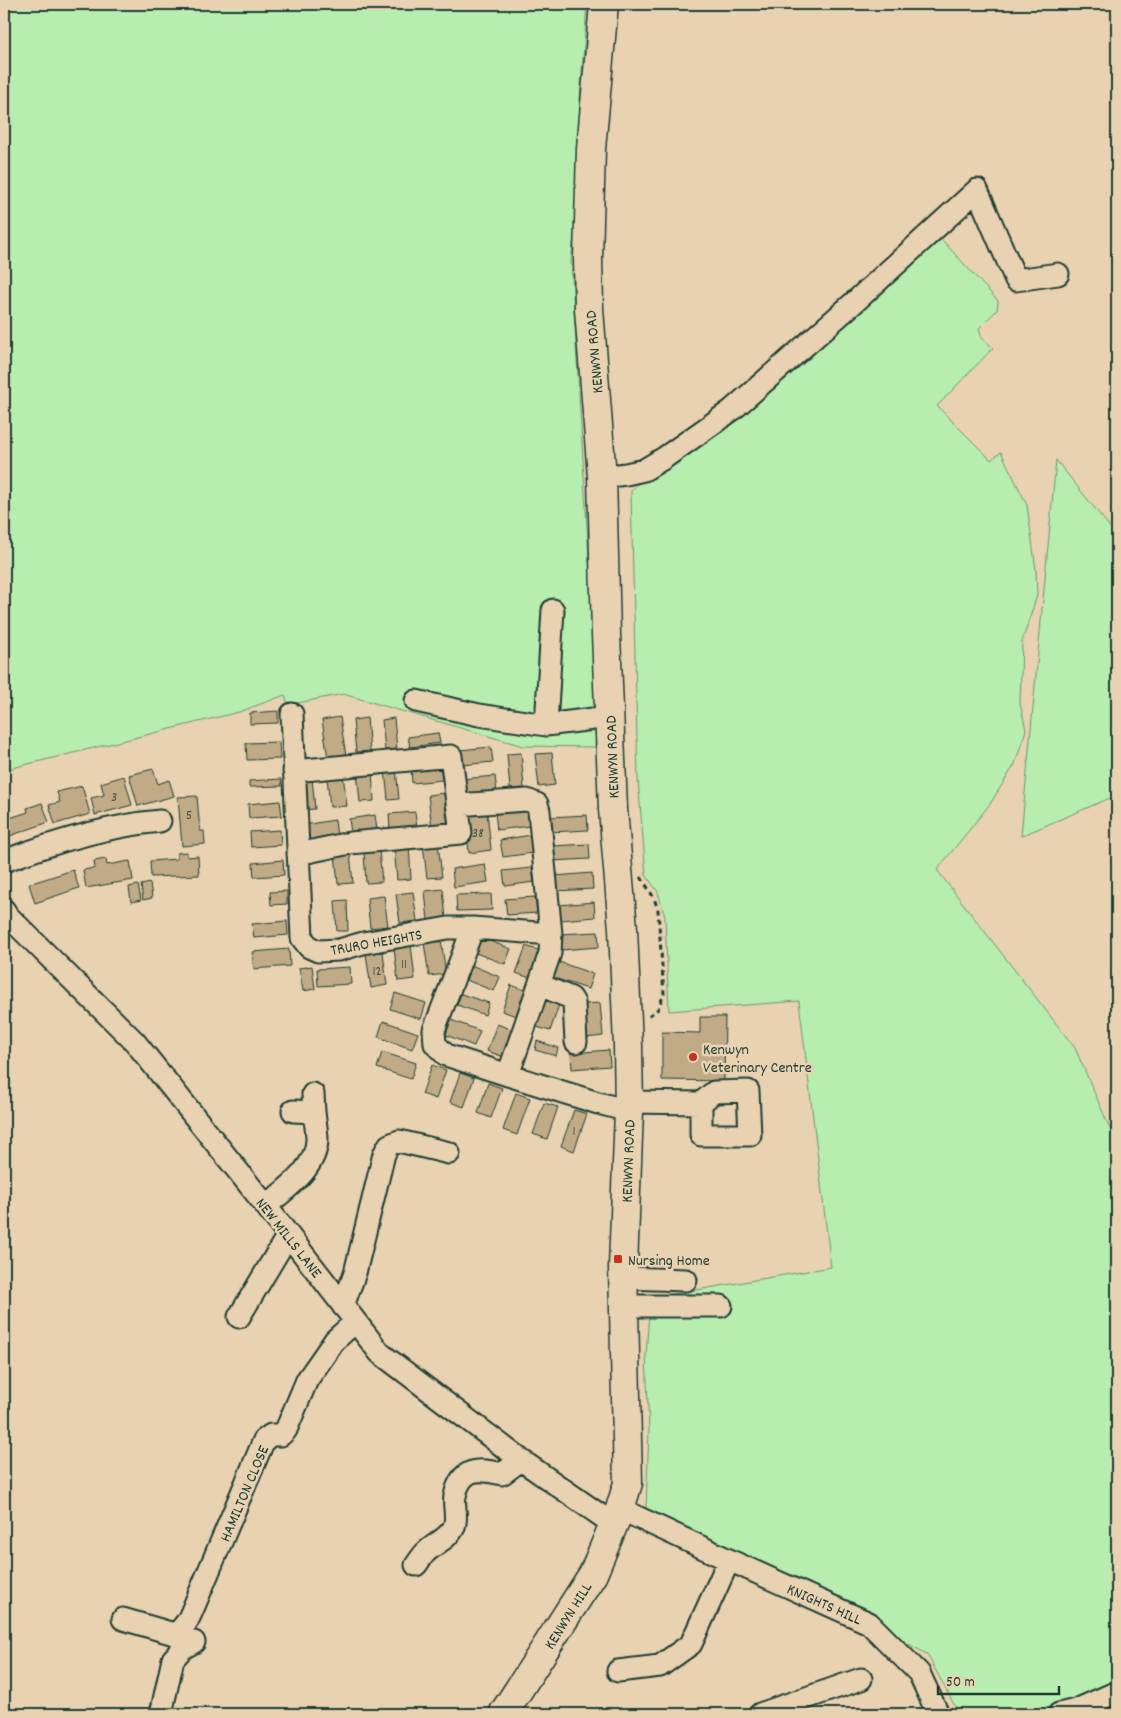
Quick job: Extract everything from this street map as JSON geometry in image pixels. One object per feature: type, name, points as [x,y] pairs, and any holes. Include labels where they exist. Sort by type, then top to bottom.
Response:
[{"type":"main road","name":"KENWYN ROAD","points":[[604,4],[591,150],[588,258],[589,309],[602,477],[613,809],[623,929],[628,1046],[629,1106],[623,1278],[628,1483],[617,1516]]},
{"type":"main road","name":"KENWYN HILL","points":[[503,1714],[593,1574],[617,1516]]},
{"type":"street","points":[[602,477],[644,470],[732,410],[858,299],[977,190],[1016,280],[1058,274]]},
{"type":"street","points":[[546,725],[553,610]]},
{"type":"street","points":[[416,701],[479,715],[546,725],[609,717]]},
{"type":"street","name":"TRURO HEIGHTS","points":[[292,714],[302,938],[309,947],[318,951],[339,950],[363,942],[448,928],[551,934]]},
{"type":"street","points":[[294,771],[451,756],[461,833],[350,843],[298,854]]},
{"type":"street","points":[[457,805],[528,800],[536,804],[539,811],[551,934],[550,952],[508,1075]]},
{"type":"street","points":[[4,861],[75,837],[137,823],[160,821]]},
{"type":"street","name":"NEW MILLS LANE","points":[[4,910],[135,1042],[380,1353],[522,1460],[617,1516]]},
{"type":"street","points":[[448,928],[459,964]]},
{"type":"street","points":[[473,928],[434,1030],[435,1044],[446,1055],[598,1103],[629,1106],[701,1103]]},
{"type":"street","points":[[540,985],[571,998],[574,1003],[576,1042]]},
{"type":"street","points":[[266,1206],[303,1172],[312,1157],[317,1141],[307,1106]]},
{"type":"street","points":[[349,1314],[355,1273],[384,1154],[389,1145],[399,1141],[449,1153]]},
{"type":"street","points":[[239,1317],[288,1235]]},
{"type":"street","points":[[623,1278],[686,1280]]},
{"type":"street","points":[[624,1306],[721,1306]]},
{"type":"street","name":"HAMILTON CLOSE","points":[[123,1619],[174,1634],[180,1631],[186,1624],[264,1440],[271,1435],[281,1435],[286,1430],[307,1380],[335,1340],[349,1314]]},
{"type":"street","points":[[416,1565],[424,1553],[442,1540],[454,1527],[455,1496],[461,1480],[472,1470],[484,1470],[502,1474],[522,1460]]},
{"type":"street","name":"KNIGHTS HILL","points":[[617,1516],[729,1560],[869,1623],[919,1673],[938,1714]]},
{"type":"street","points":[[618,1671],[660,1666],[691,1644],[729,1560]]},
{"type":"street","points":[[161,1714],[173,1659],[183,1648],[194,1642]]},
{"type":"street","points":[[760,1714],[861,1679]]},
{"type":"street","points":[[1059,1714],[1076,1710],[1117,1692]]},
{"type":"path","points":[[626,1020],[648,1017],[658,1009],[664,994],[658,910],[654,898],[641,876]]},
{"type":"green space","points":[[4,4],[587,4],[580,99],[577,211],[571,261],[598,708],[595,747],[523,746],[343,694],[288,705],[285,695],[239,712],[4,770]]},
{"type":"green space","points":[[936,238],[943,241],[998,301],[997,310],[979,328],[982,338],[993,348],[937,406],[991,460],[1001,452],[1027,505],[1036,570],[1037,595],[1022,642],[1020,703],[1026,730],[1015,764],[990,804],[937,870],[1075,1048],[1117,1145],[1117,1714],[959,1714],[927,1654],[729,1547],[646,1508],[649,1431],[646,1355],[650,1298],[831,1267],[799,1001],[669,1011],[665,917],[658,892],[646,875],[638,779],[631,491],[640,481]]},
{"type":"green space","points":[[1056,460],[1117,536],[1117,795],[1021,836]]},
{"type":"building","points":[[278,711],[278,723],[250,724],[250,713]]},
{"type":"building","points":[[340,717],[346,756],[328,758],[322,720]]},
{"type":"building","points":[[367,718],[370,751],[356,752],[353,720]]},
{"type":"building","points":[[394,718],[397,749],[385,750],[382,720]]},
{"type":"building","points":[[438,733],[440,743],[410,747],[408,737]]},
{"type":"building","points":[[279,742],[280,759],[247,760],[246,743]]},
{"type":"building","points":[[491,747],[493,762],[462,765],[460,750]]},
{"type":"building","points":[[521,753],[524,788],[510,789],[507,754]]},
{"type":"building","points":[[552,753],[555,785],[539,787],[535,754]]},
{"type":"building","points":[[440,764],[442,780],[412,783],[411,767]]},
{"type":"building","points":[[153,769],[158,784],[169,780],[174,796],[138,806],[129,775]]},
{"type":"building","points":[[396,769],[399,799],[388,800],[385,770]]},
{"type":"building","points":[[372,771],[374,801],[360,802],[357,772]]},
{"type":"building","points":[[343,775],[347,806],[330,807],[327,777]]},
{"type":"building","points":[[124,776],[132,805],[95,815],[91,798],[104,795],[101,783]]},
{"type":"building","points":[[495,776],[497,793],[464,797],[462,779]]},
{"type":"building","points":[[312,778],[315,809],[300,810],[298,779]]},
{"type":"building","points":[[281,779],[282,786],[249,787],[249,781]]},
{"type":"building","points":[[82,786],[90,814],[55,824],[49,805],[60,802],[57,792]]},
{"type":"building","points":[[444,793],[448,826],[432,828],[428,795]]},
{"type":"building","points":[[197,796],[200,831],[204,831],[205,844],[182,846],[178,797]]},
{"type":"building","points":[[280,801],[282,816],[249,818],[248,804]]},
{"type":"building","points":[[42,803],[49,822],[4,838],[4,820],[28,812],[27,808]]},
{"type":"building","points":[[527,808],[530,826],[497,830],[495,812]]},
{"type":"building","points":[[487,811],[491,850],[469,853],[465,813]]},
{"type":"building","points":[[415,812],[417,828],[390,830],[389,814]]},
{"type":"building","points":[[375,815],[377,830],[351,833],[349,819]]},
{"type":"building","points":[[587,815],[588,830],[550,832],[549,817]]},
{"type":"building","points":[[335,820],[337,837],[305,841],[303,825]]},
{"type":"building","points":[[280,830],[281,845],[251,847],[250,832]]},
{"type":"building","points":[[531,835],[533,853],[503,857],[500,840]]},
{"type":"building","points":[[438,843],[442,877],[427,878],[423,845]]},
{"type":"building","points":[[589,844],[590,859],[552,861],[552,846]]},
{"type":"building","points":[[409,845],[411,879],[397,880],[394,847]]},
{"type":"building","points":[[379,850],[382,882],[366,883],[364,852]]},
{"type":"building","points":[[187,852],[187,857],[198,856],[199,875],[151,877],[150,861],[177,859],[177,853]]},
{"type":"building","points":[[350,853],[353,883],[338,884],[335,854]]},
{"type":"building","points":[[106,859],[107,865],[130,861],[133,880],[86,888],[83,870],[95,868],[94,861]]},
{"type":"building","points":[[283,860],[284,875],[254,877],[253,863]]},
{"type":"building","points":[[485,864],[488,882],[454,887],[452,869]]},
{"type":"building","points":[[532,868],[534,882],[505,886],[503,871]]},
{"type":"building","points":[[73,870],[79,888],[35,903],[29,884]]},
{"type":"building","points":[[592,873],[593,889],[555,891],[555,876]]},
{"type":"building","points":[[150,883],[152,898],[143,900],[141,885]]},
{"type":"building","points":[[138,885],[141,900],[131,902],[129,887]]},
{"type":"building","points":[[443,889],[446,919],[428,921],[425,891]]},
{"type":"building","points":[[287,891],[287,904],[271,905],[270,892]]},
{"type":"building","points":[[413,892],[417,921],[400,923],[396,894]]},
{"type":"building","points":[[491,894],[492,910],[457,911],[456,895]]},
{"type":"building","points":[[384,896],[388,926],[370,928],[367,898]]},
{"type":"building","points":[[535,897],[537,913],[507,915],[505,899]]},
{"type":"building","points":[[347,900],[348,931],[337,931],[335,901]]},
{"type":"building","points":[[594,902],[595,917],[561,920],[559,905]]},
{"type":"building","points":[[287,921],[288,935],[254,938],[252,924]]},
{"type":"building","points":[[598,932],[599,947],[561,950],[560,934]]},
{"type":"building","points":[[479,937],[511,949],[505,964],[473,952]]},
{"type":"building","points":[[441,940],[446,974],[429,976],[424,943]]},
{"type":"building","points":[[411,945],[415,979],[398,981],[394,948]]},
{"type":"building","points":[[526,946],[543,952],[533,979],[516,973]]},
{"type":"building","points":[[289,949],[290,966],[254,969],[252,952]]},
{"type":"building","points":[[383,952],[387,985],[371,988],[366,954]]},
{"type":"building","points":[[559,962],[593,974],[588,989],[554,978]]},
{"type":"building","points":[[471,965],[500,977],[494,991],[466,980]]},
{"type":"building","points":[[312,966],[315,989],[303,991],[299,968]]},
{"type":"building","points":[[350,967],[351,984],[318,986],[317,969]]},
{"type":"building","points":[[511,985],[525,990],[516,1016],[502,1011]]},
{"type":"building","points":[[395,993],[426,1003],[421,1019],[390,1009]]},
{"type":"building","points":[[461,994],[489,1003],[485,1015],[457,1005]]},
{"type":"building","points":[[545,994],[561,999],[550,1031],[534,1026]]},
{"type":"building","points":[[600,1003],[603,1036],[586,1038],[583,1004]]},
{"type":"building","name":"Kenwyn Veterinary Centre","points":[[700,1017],[725,1017],[724,1081],[662,1080],[662,1032],[700,1033]]},
{"type":"building","points":[[451,1020],[480,1031],[474,1046],[446,1035]]},
{"type":"building","points":[[383,1021],[418,1033],[412,1049],[378,1037]]},
{"type":"building","points":[[497,1024],[513,1030],[504,1057],[487,1051]]},
{"type":"building","points":[[537,1041],[558,1048],[556,1056],[535,1050]]},
{"type":"building","points":[[609,1050],[610,1066],[572,1069],[571,1053]]},
{"type":"building","points":[[382,1052],[416,1063],[411,1079],[377,1068]]},
{"type":"building","points":[[432,1065],[446,1070],[436,1099],[422,1094]]},
{"type":"building","points":[[460,1073],[474,1078],[464,1107],[450,1102]]},
{"type":"building","points":[[488,1083],[502,1088],[491,1118],[478,1113]]},
{"type":"building","points":[[516,1093],[530,1098],[517,1135],[503,1130]]},
{"type":"building","points":[[544,1103],[558,1107],[547,1139],[533,1134]]},
{"type":"building","points":[[574,1110],[587,1114],[574,1151],[561,1146]]},
{"type":"place","name":"Kenwyn Veterinary Centre","points":[[693,1057]]},
{"type":"place","name":"Nursing Home","points":[[618,1259]]}]
